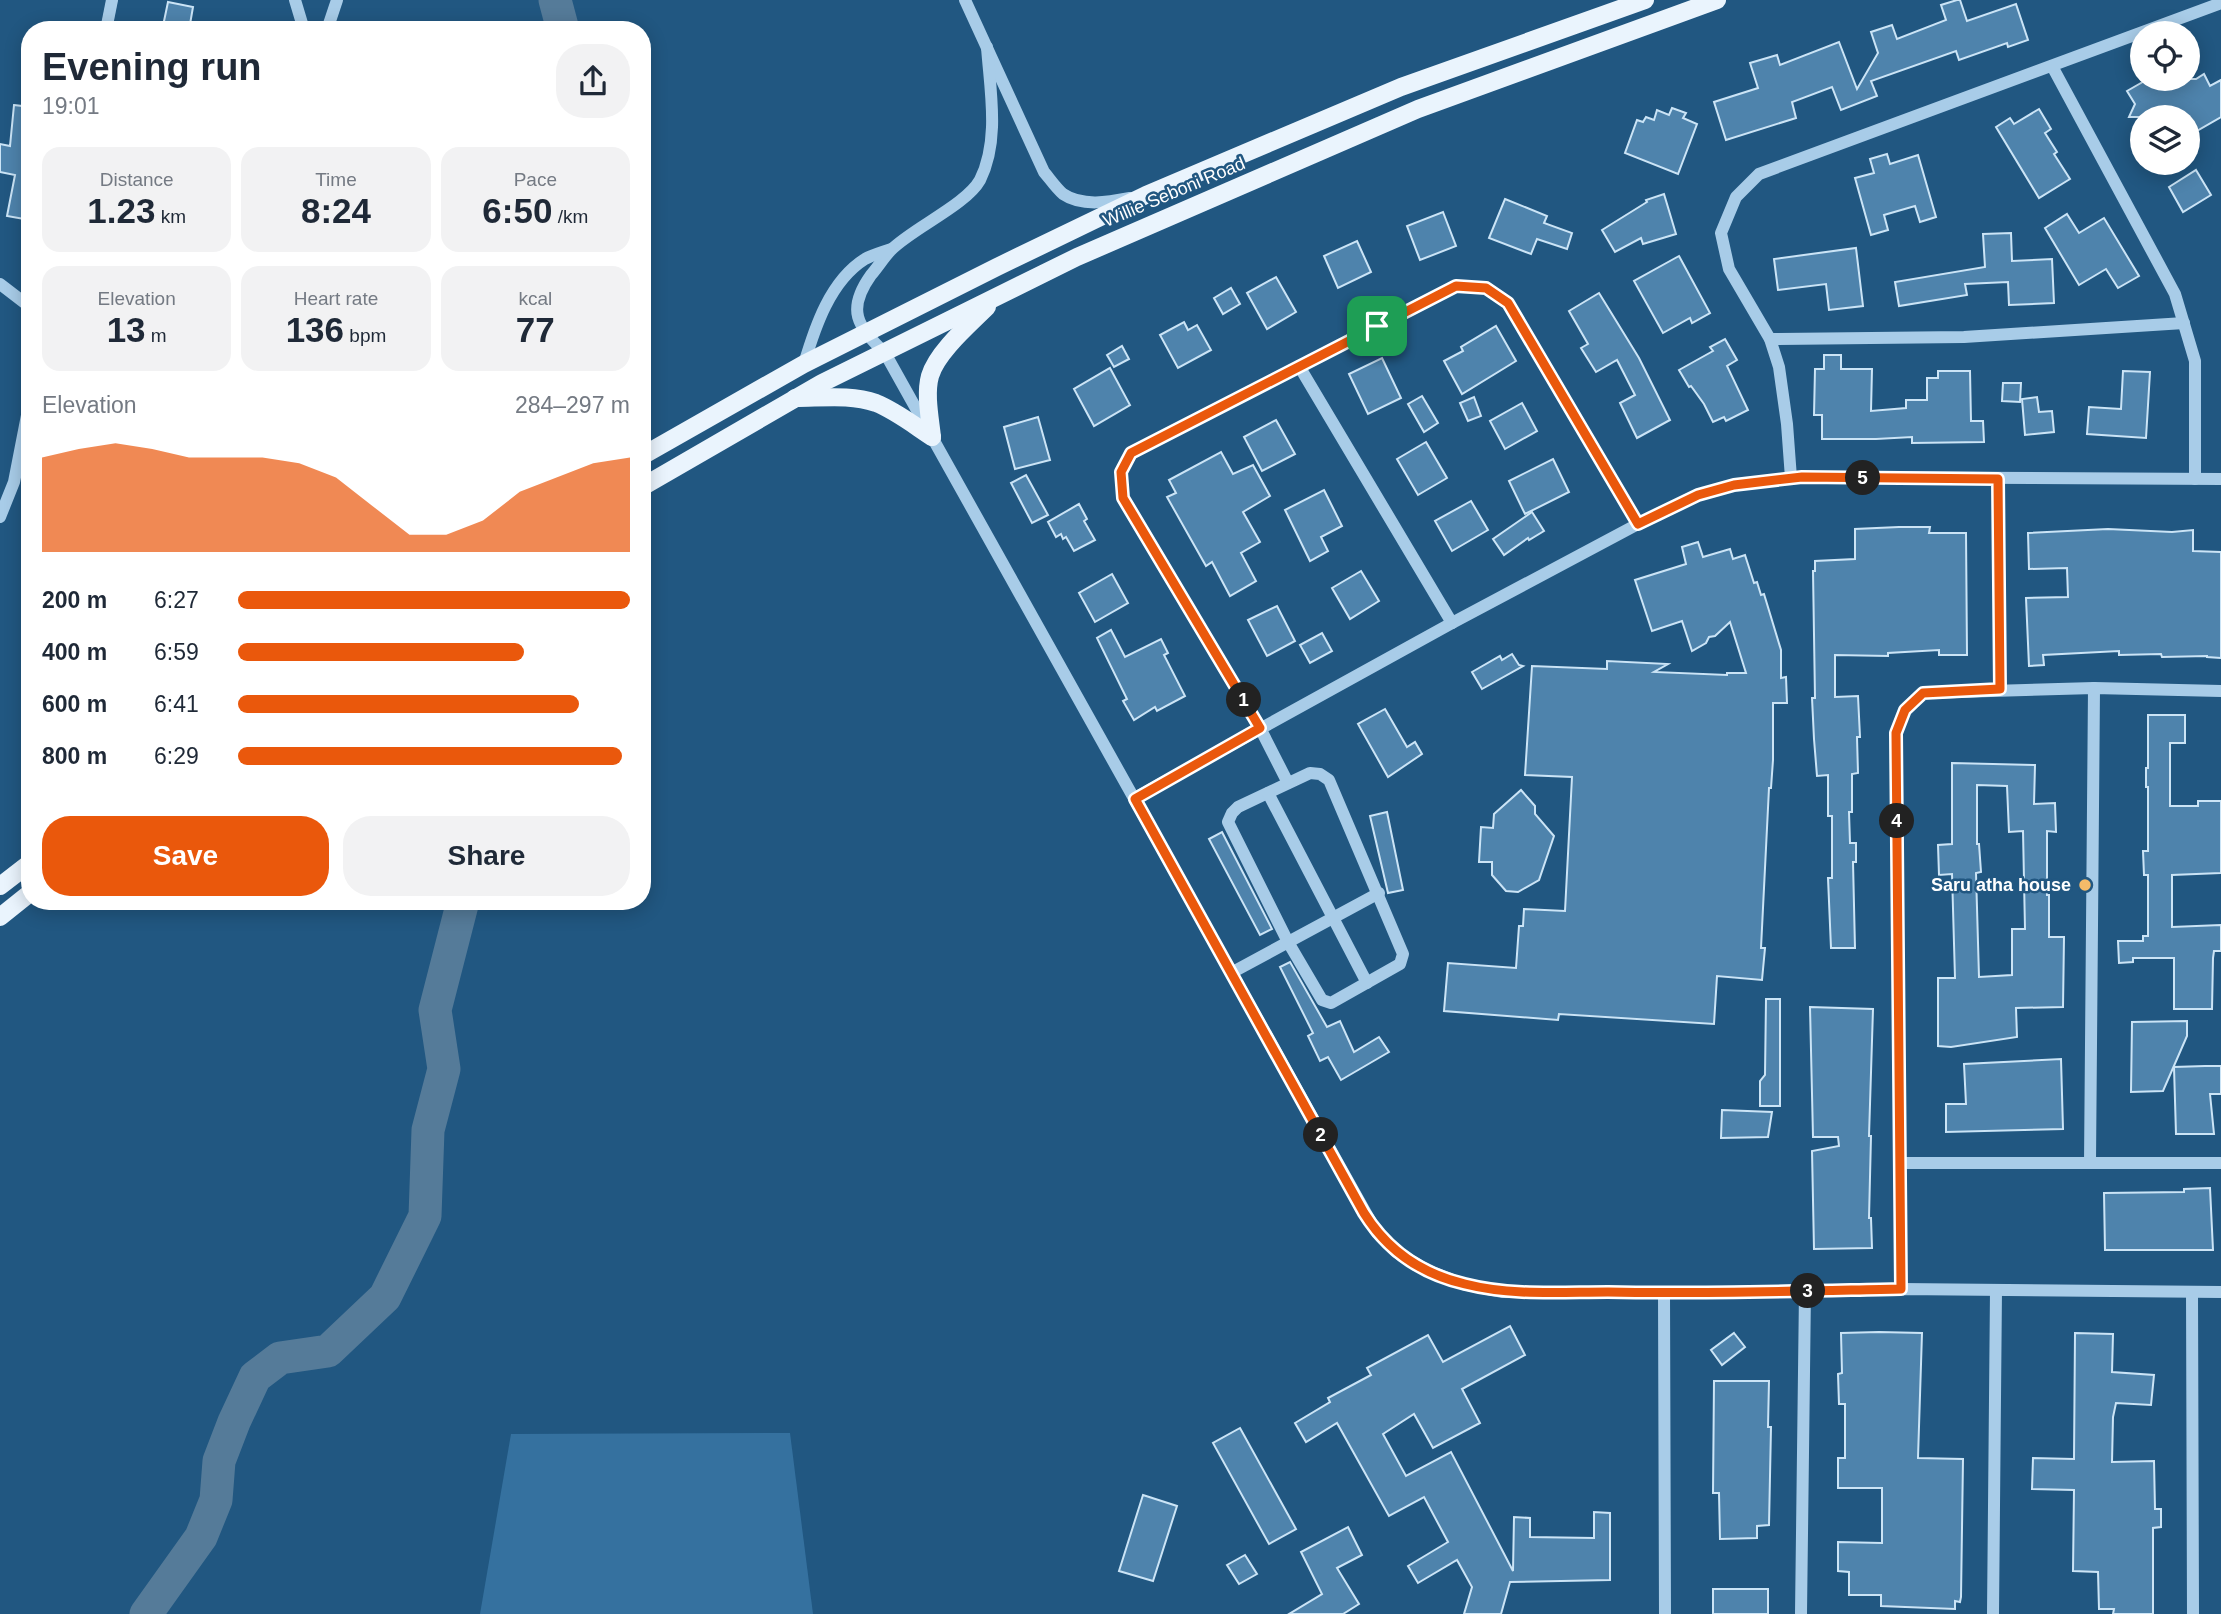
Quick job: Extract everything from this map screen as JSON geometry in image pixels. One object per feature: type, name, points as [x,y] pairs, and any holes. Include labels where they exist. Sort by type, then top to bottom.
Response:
[{"type":"main road","name":"Willie Seboni Road","points":[[651,451],[804,364],[1146,195],[1401,87],[1611,7],[1644,0]]},
{"type":"main road","name":"Willie Seboni Road","points":[[651,481],[822,383],[1077,257],[1419,109],[1717,0]]},
{"type":"main road","points":[[932,437],[928,400],[930,375],[943,354],[996,297]]},
{"type":"main road","points":[[795,398],[850,397],[878,404],[932,437]]},
{"type":"main road","points":[[0,886],[21,870]]},
{"type":"main road","points":[[0,917],[21,900]]},
{"type":"street","points":[[108,21],[112,0]]},
{"type":"street","points":[[295,0],[301,21]]},
{"type":"street","points":[[330,21],[337,0]]},
{"type":"street","points":[[965,0],[1044,172],[1063,193],[1076,200],[1095,202],[1146,195]]},
{"type":"street","points":[[1791,478],[1779,367],[1770,339],[1729,269],[1721,233],[1736,197],[1759,174],[2221,3]]},
{"type":"street","points":[[987,47],[992,128],[986,163],[978,183],[892,249],[858,296],[858,319],[866,334],[885,353],[1377,1233],[1396,1252],[1427,1270],[1463,1284],[1503,1292],[1664,1293],[1901,1289],[2221,1292]]},
{"type":"street","points":[[2052,66],[2175,294],[2195,361],[2195,479]]},
{"type":"street","points":[[804,364],[813,336],[838,284],[866,258],[892,249]]},
{"type":"street","points":[[0,284],[21,300]]},
{"type":"street","points":[[1289,783],[1260,728],[1123,498],[1121,472],[1131,453],[1456,286],[1486,288],[1508,303],[1638,524]]},
{"type":"street","points":[[1770,339],[1964,337],[2184,323]]},
{"type":"street","points":[[1299,366],[1452,624]]},
{"type":"street","points":[[0,517],[14,482],[21,446]]},
{"type":"street","points":[[1135,799],[1452,624],[1638,524],[1698,495],[1734,485],[1791,478],[2221,480]]},
{"type":"street","points":[[1998,479],[2000,689]]},
{"type":"street","points":[[2090,1163],[2094,688]]},
{"type":"street","points":[[1901,1289],[1896,733],[1905,710],[1923,693],[2094,688],[2221,691]]},
{"type":"street","points":[[1310,773],[1320,774],[1329,780],[1403,954],[1400,964],[1345,996],[1327,1002],[1322,1000],[1288,942],[1228,822],[1238,807],[1289,783],[1310,773]]},
{"type":"street","points":[[1268,793],[1367,983]]},
{"type":"street","points":[[1231,973],[1378,893]]},
{"type":"street","points":[[1900,1163],[2221,1163]]},
{"type":"street","points":[[1993,1614],[1996,1290]]},
{"type":"street","points":[[1801,1614],[1805,1291]]},
{"type":"street","points":[[2192,1292],[2193,1614]]},
{"type":"street","points":[[1664,1293],[1665,1614]]},
{"type":"shaded area","points":[[790,1433],[813,1614],[480,1614],[511,1434]]},
{"type":"building","points":[[1960,0],[1967,21],[2016,4],[2028,40],[2008,47],[2007,43],[1959,60],[1956,51],[1871,81],[1877,96],[1841,110],[1832,87],[1792,102],[1796,118],[1726,140],[1714,102],[1758,88],[1750,63],[1777,55],[1780,65],[1839,42],[1857,89],[1878,53],[1871,32],[1892,25],[1897,39],[1946,20],[1941,5]]},
{"type":"building","points":[[168,2],[193,7],[191,21],[164,21]]},
{"type":"building","points":[[2204,74],[2210,86],[2221,80],[2221,117],[2200,129],[2200,105],[2135,105],[2127,91],[2200,91],[2200,76]]},
{"type":"building","points":[[14,105],[21,106],[21,218],[7,216],[15,175],[0,172],[0,144],[10,146]]},
{"type":"building","points":[[1672,108],[1686,113],[1683,118],[1697,124],[1678,174],[1625,153],[1637,120],[1643,122],[1646,117],[1654,120],[1657,110],[1669,115]]},
{"type":"building","points":[[2039,109],[2051,129],[2045,133],[2057,152],[2054,154],[2070,179],[2039,198],[1996,127],[2010,118],[2014,124]]},
{"type":"building","points":[[1887,154],[1890,164],[1918,155],[1936,217],[1920,222],[1915,206],[1884,215],[1888,230],[1871,235],[1855,178],[1874,173],[1870,159]]},
{"type":"building","points":[[2188,175],[2199,175],[2211,195],[2183,212],[2169,187]]},
{"type":"building","points":[[1664,194],[1676,234],[1643,244],[1641,238],[1615,252],[1602,230],[1647,202],[1646,200]]},
{"type":"building","points":[[1505,199],[1547,216],[1544,223],[1572,233],[1567,249],[1537,239],[1531,254],[1489,238]]},
{"type":"building","points":[[1443,212],[1456,246],[1420,260],[1407,226]]},
{"type":"building","points":[[2067,214],[2079,233],[2104,218],[2139,276],[2118,288],[2106,269],[2079,285],[2045,228]]},
{"type":"building","points":[[2011,233],[2012,261],[2052,259],[2054,303],[2009,305],[2008,282],[1965,284],[1967,295],[1899,306],[1895,282],[1985,267],[1983,234]]},
{"type":"building","points":[[1357,241],[1371,272],[1338,288],[1324,256]]},
{"type":"building","points":[[1856,248],[1863,306],[1829,310],[1826,284],[1778,290],[1774,259]]},
{"type":"building","points":[[1679,256],[1710,313],[1692,323],[1690,318],[1663,333],[1634,281]]},
{"type":"building","points":[[1276,277],[1296,312],[1267,329],[1247,293]]},
{"type":"building","points":[[1231,288],[1240,304],[1223,314],[1214,298]]},
{"type":"building","points":[[1599,293],[1639,358],[1670,420],[1637,438],[1620,403],[1635,395],[1617,360],[1596,372],[1581,348],[1588,344],[1569,311]]},
{"type":"building","points":[[1184,322],[1188,330],[1197,325],[1211,350],[1178,368],[1160,335]]},
{"type":"building","points":[[1496,326],[1516,361],[1462,394],[1444,361],[1463,351],[1461,347]]},
{"type":"building","points":[[1725,339],[1737,360],[1727,366],[1748,410],[1726,421],[1724,417],[1713,422],[1704,404],[1679,370],[1713,351],[1710,347]]},
{"type":"building","points":[[1122,346],[1129,359],[1114,367],[1107,355]]},
{"type":"building","points":[[1824,355],[1841,355],[1841,369],[1872,369],[1871,411],[1906,408],[1906,400],[1927,400],[1927,378],[1938,378],[1938,371],[1970,371],[1971,421],[1983,421],[1984,442],[1912,443],[1912,437],[1822,439],[1822,415],[1814,415],[1815,369],[1824,369]]},
{"type":"building","points":[[1382,358],[1401,398],[1368,414],[1349,374]]},
{"type":"building","points":[[1110,368],[1130,405],[1094,426],[1074,389]]},
{"type":"building","points":[[2123,371],[2150,372],[2146,438],[2087,434],[2089,407],[2121,409]]},
{"type":"building","points":[[2003,383],[2021,383],[2020,402],[2002,401]]},
{"type":"building","points":[[1422,396],[1438,423],[1424,432],[1408,404]]},
{"type":"building","points":[[1474,397],[1481,416],[1468,421],[1460,403]]},
{"type":"building","points":[[2037,397],[2039,412],[2052,411],[2054,432],[2025,435],[2022,399]]},
{"type":"building","points":[[1522,403],[1537,431],[1505,449],[1490,421]]},
{"type":"building","points":[[1038,417],[1050,460],[1015,469],[1004,427]]},
{"type":"building","points":[[1276,420],[1295,454],[1262,471],[1244,437]]},
{"type":"building","points":[[1426,442],[1447,478],[1418,495],[1397,459]]},
{"type":"building","points":[[1221,452],[1233,474],[1253,465],[1270,496],[1243,512],[1260,542],[1241,553],[1256,581],[1230,596],[1212,562],[1206,566],[1167,497],[1176,493],[1169,480]]},
{"type":"building","points":[[1553,459],[1569,492],[1525,514],[1509,481]]},
{"type":"building","points":[[1026,475],[1048,515],[1032,523],[1011,483]]},
{"type":"building","points":[[1324,490],[1342,526],[1321,537],[1328,551],[1310,561],[1285,510]]},
{"type":"building","points":[[1471,501],[1488,530],[1452,551],[1435,521]]},
{"type":"building","points":[[1079,504],[1087,519],[1084,521],[1095,540],[1074,551],[1066,537],[1063,539],[1061,534],[1056,537],[1048,522]]},
{"type":"building","points":[[1532,512],[1544,531],[1529,540],[1528,538],[1504,555],[1493,539]]},
{"type":"building","points":[[1930,527],[1929,533],[1966,533],[1967,655],[1939,655],[1939,650],[1888,653],[1888,656],[1835,655],[1835,697],[1858,696],[1860,737],[1857,737],[1858,773],[1852,774],[1852,812],[1849,812],[1850,843],[1856,843],[1856,862],[1853,862],[1855,948],[1831,948],[1828,878],[1832,878],[1832,816],[1828,816],[1828,775],[1817,776],[1814,739],[1813,571],[1815,561],[1855,559],[1855,529]]},
{"type":"building","points":[[2108,529],[2172,532],[2193,530],[2193,551],[2221,552],[2221,658],[2162,657],[2161,654],[2119,655],[2119,651],[2043,655],[2044,665],[2029,666],[2026,598],[2068,597],[2067,568],[2029,569],[2028,533]]},
{"type":"building","points":[[1698,542],[1703,557],[1730,549],[1733,559],[1745,555],[1754,583],[1757,582],[1761,595],[1764,594],[1781,650],[1781,678],[1786,677],[1787,703],[1773,703],[1773,760],[1769,788],[1761,948],[1765,948],[1762,980],[1717,976],[1714,1024],[1559,1014],[1558,1020],[1444,1011],[1448,963],[1516,968],[1519,926],[1523,926],[1524,909],[1565,911],[1572,777],[1525,775],[1532,666],[1607,669],[1607,661],[1668,664],[1654,672],[1727,675],[1746,673],[1730,622],[1715,636],[1709,637],[1706,643],[1692,651],[1682,621],[1652,631],[1635,580],[1686,564],[1682,547]]},
{"type":"building","points":[[1361,571],[1379,601],[1350,619],[1332,588]]},
{"type":"building","points":[[1112,574],[1128,603],[1095,622],[1079,593]]},
{"type":"building","points":[[1277,606],[1295,641],[1267,656],[1248,620]]},
{"type":"building","points":[[1111,630],[1125,657],[1161,639],[1168,653],[1164,655],[1185,696],[1157,711],[1155,707],[1134,720],[1123,701],[1127,699],[1097,638]]},
{"type":"building","points":[[1322,633],[1332,651],[1310,663],[1300,645]]},
{"type":"building","points":[[1512,654],[1519,665],[1523,666],[1482,689],[1472,672],[1500,656],[1502,660]]},
{"type":"building","points":[[1385,709],[1407,747],[1415,742],[1422,754],[1388,777],[1358,724]]},
{"type":"building","points":[[2148,715],[2185,715],[2185,743],[2170,743],[2170,806],[2198,806],[2198,801],[2221,801],[2221,873],[2172,875],[2172,927],[2221,925],[2221,951],[2214,951],[2213,958],[2212,1009],[2174,1009],[2174,958],[2133,958],[2133,962],[2119,963],[2118,941],[2143,941],[2143,936],[2148,936],[2148,875],[2144,875],[2143,851],[2148,851]]},
{"type":"building","points":[[1952,763],[2035,765],[2034,804],[2055,803],[2056,832],[2047,831],[2047,895],[2049,937],[2064,937],[2063,1007],[2016,1008],[2017,1037],[1951,1047],[1938,1046],[1938,978],[1955,978],[1952,874],[1939,875],[1938,845],[1952,844]],"holes":[[[1977,785],[2007,786],[2009,832],[2023,831],[2025,929],[2012,929],[2012,975],[1979,977],[1976,873],[1981,872],[1977,844]]]},
{"type":"building","points":[[1521,790],[1535,806],[1535,814],[1554,836],[1539,880],[1518,892],[1506,891],[1492,875],[1492,862],[1479,862],[1481,827],[1493,828],[1494,814]]},
{"type":"building","points":[[1387,812],[1403,890],[1388,893],[1370,816]]},
{"type":"building","points":[[1222,832],[1272,929],[1260,935],[1209,839]]},
{"type":"building","points":[[1290,962],[1327,1027],[1340,1021],[1354,1052],[1379,1037],[1389,1052],[1341,1080],[1328,1057],[1320,1061],[1308,1036],[1313,1033],[1280,967]]},
{"type":"building","points":[[1766,999],[1780,999],[1780,1106],[1760,1106],[1760,1081],[1765,1075]]},
{"type":"building","points":[[1810,1007],[1873,1009],[1869,1136],[1869,1218],[1872,1248],[1814,1249],[1812,1151],[1839,1146],[1838,1137],[1813,1137]]},
{"type":"building","points":[[2187,1021],[2187,1036],[2163,1091],[2131,1092],[2132,1022]]},
{"type":"building","points":[[2061,1059],[2063,1129],[1946,1132],[1946,1104],[1966,1104],[1964,1064]]},
{"type":"building","points":[[2221,1066],[2221,1094],[2210,1094],[2214,1134],[2176,1134],[2174,1067]]},
{"type":"building","points":[[1722,1110],[1772,1112],[1768,1137],[1721,1138]]},
{"type":"building","points":[[2210,1188],[2213,1250],[2105,1250],[2104,1193],[2184,1192],[2184,1189]]},
{"type":"building","points":[[1510,1326],[1525,1355],[1462,1389],[1480,1423],[1433,1448],[1414,1414],[1383,1434],[1406,1476],[1451,1452],[1513,1571],[1514,1517],[1530,1518],[1530,1537],[1594,1538],[1594,1512],[1610,1513],[1610,1580],[1510,1582],[1501,1614],[1464,1614],[1472,1587],[1457,1560],[1418,1583],[1408,1566],[1448,1542],[1424,1497],[1389,1516],[1337,1423],[1306,1442],[1295,1423],[1330,1402],[1328,1398],[1371,1375],[1367,1368],[1428,1335],[1443,1362]]},
{"type":"building","points":[[1734,1333],[1745,1347],[1722,1365],[1711,1350]]},
{"type":"building","points":[[1841,1333],[1922,1333],[1918,1458],[1963,1459],[1961,1597],[1960,1602],[1955,1601],[1955,1609],[1881,1606],[1881,1595],[1849,1595],[1849,1572],[1838,1571],[1838,1542],[1882,1543],[1882,1488],[1838,1488],[1838,1458],[1845,1458],[1845,1404],[1839,1404],[1838,1374],[1842,1373]]},
{"type":"building","points":[[2075,1333],[2113,1334],[2112,1372],[2154,1375],[2151,1405],[2116,1403],[2112,1462],[2154,1461],[2155,1509],[2161,1509],[2161,1527],[2153,1528],[2153,1614],[2113,1614],[2114,1609],[2099,1609],[2098,1572],[2073,1571],[2074,1490],[2032,1489],[2033,1458],[2074,1459]]},
{"type":"building","points":[[1714,1381],[1769,1381],[1769,1525],[1757,1526],[1757,1538],[1720,1539],[1719,1493],[1713,1493]]},
{"type":"building","points":[[1240,1428],[1296,1529],[1269,1544],[1213,1443]]},
{"type":"building","points":[[1143,1495],[1177,1506],[1153,1581],[1119,1571]]},
{"type":"building","points":[[1348,1527],[1362,1555],[1337,1568],[1359,1604],[1343,1614],[1289,1614],[1322,1594],[1301,1552]]},
{"type":"building","points":[[1245,1555],[1257,1574],[1239,1584],[1227,1565]]},
{"type":"building","points":[[1713,1589],[1768,1589],[1768,1614],[1713,1614]]},
{"type":"waterway","points":[[555,0],[561,21]]},
{"type":"waterway","points":[[146,1614],[201,1537],[216,1500],[219,1461],[255,1377],[280,1358],[328,1351],[385,1297],[425,1216],[428,1130],[444,1069],[435,1010],[461,910]]},
{"type":"place","name":"Saru atha house","points":[[2085,885]]},
{"type":"route","points":[[1456,286],[1486,288],[1508,303],[1638,524],[1698,495],[1734,485],[1802,477],[1998,479],[2000,689],[1923,693],[1905,710],[1896,733],[1901,1289],[1664,1293],[1503,1292],[1463,1284],[1427,1270],[1396,1252],[1377,1233],[1364,1213],[1135,799],[1260,728],[1123,498],[1121,472],[1131,453],[1377,326],[1456,286]]}]
